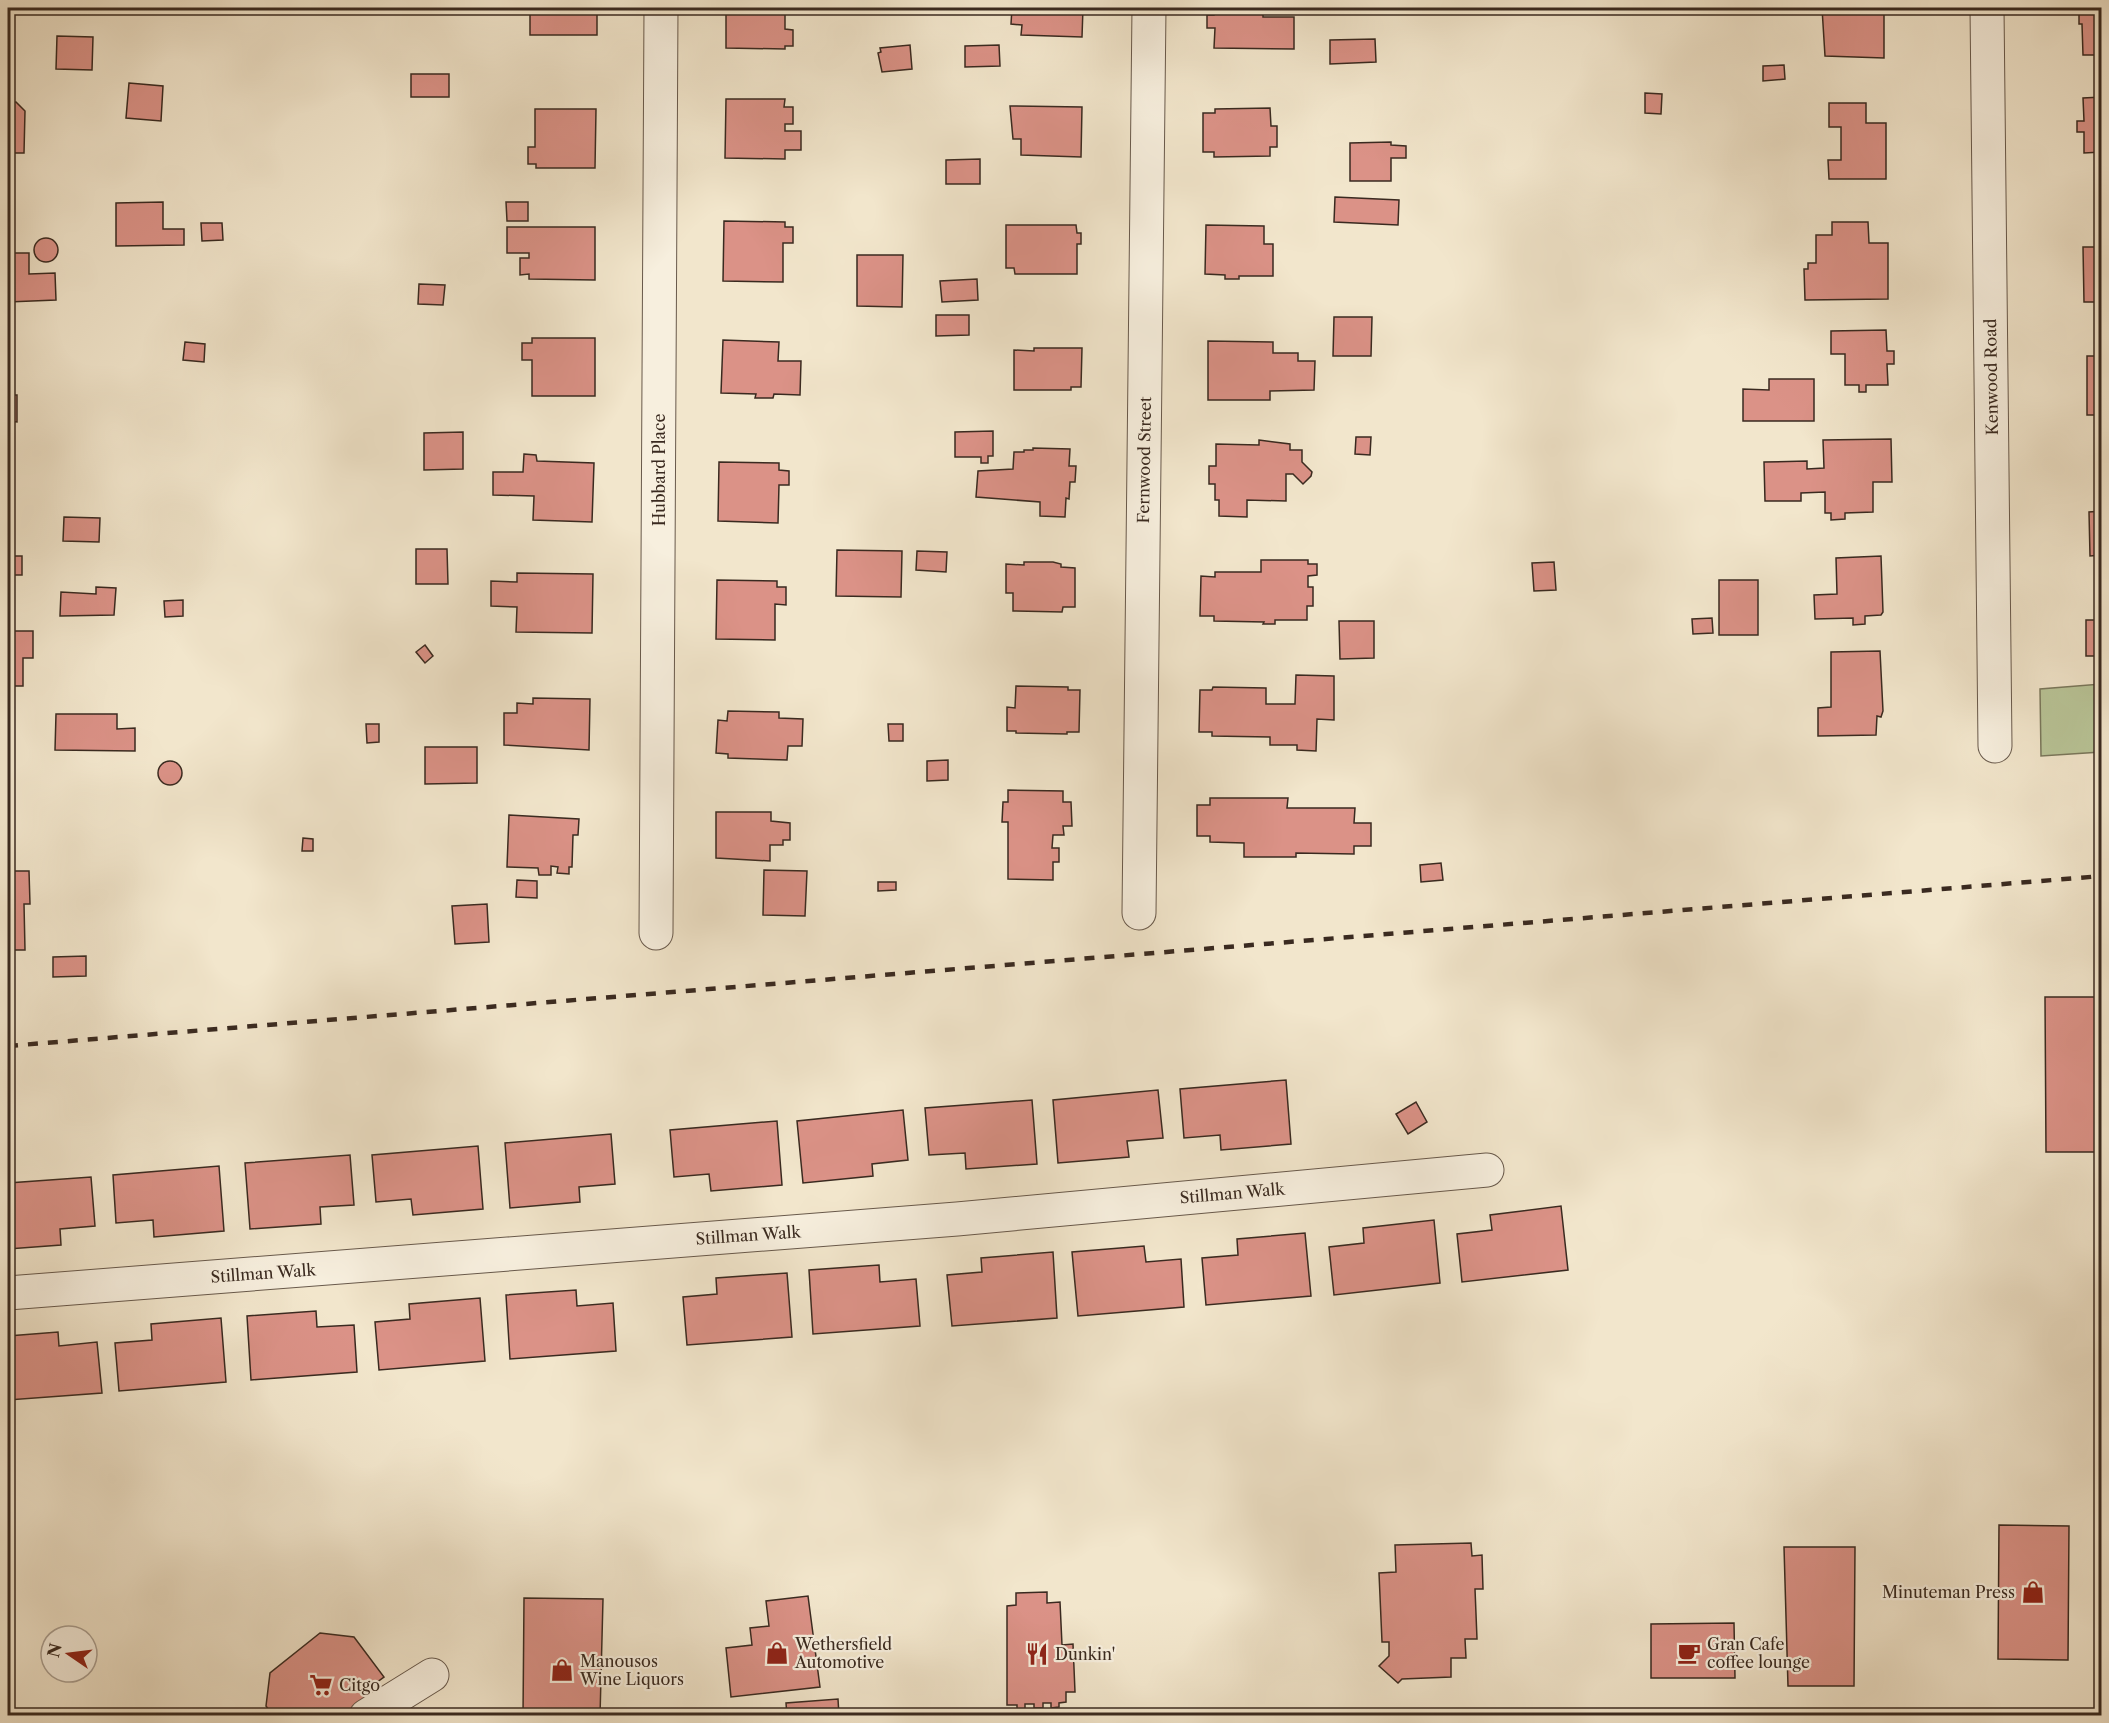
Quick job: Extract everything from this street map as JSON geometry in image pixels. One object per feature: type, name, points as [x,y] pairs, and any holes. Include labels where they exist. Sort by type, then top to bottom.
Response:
[{"type":"street","name":"Hubbard Place","points":[[656,933],[661,8]]},
{"type":"street","name":"Fernwood Street","points":[[1139,913],[1149,8]]},
{"type":"street","name":"Kenwood Road","points":[[1987,8],[1995,746]]},
{"type":"street","name":"Stillman Walk","points":[[8,1293],[957,1219],[1487,1170]]},
{"type":"street","points":[[366,1716],[432,1675]]},
{"type":"green space","points":[[2101,684],[2101,752],[2041,756],[2040,689]]},
{"type":"building","points":[[12,8],[12,30],[8,30],[8,9]]},
{"type":"building","points":[[523,8],[597,8],[597,35],[530,35],[530,10],[523,10]]},
{"type":"building","points":[[726,8],[785,8],[785,29],[793,30],[793,46],[785,46],[785,49],[726,48]]},
{"type":"building","points":[[1012,8],[1083,8],[1082,37],[1021,35],[1022,25],[1011,24]]},
{"type":"building","points":[[1214,8],[1263,8],[1263,17],[1294,17],[1294,49],[1214,48],[1215,28],[1207,28],[1207,15],[1214,15]]},
{"type":"building","points":[[1822,8],[1884,8],[1884,58],[1825,56]]},
{"type":"building","points":[[2082,8],[2102,8],[2102,55],[2083,55],[2082,24],[2079,24],[2079,12],[2082,13]]},
{"type":"building","points":[[57,36],[93,37],[92,70],[56,69]]},
{"type":"building","points":[[1375,39],[1376,62],[1330,64],[1330,40]]},
{"type":"building","points":[[910,45],[912,69],[882,72],[878,53],[881,52],[880,48]]},
{"type":"building","points":[[999,45],[1000,66],[965,67],[965,46]]},
{"type":"building","points":[[1784,65],[1785,79],[1763,81],[1763,66]]},
{"type":"building","points":[[411,74],[449,74],[449,97],[411,97]]},
{"type":"building","points":[[129,83],[163,86],[161,121],[126,118]]},
{"type":"building","points":[[1645,93],[1662,94],[1661,114],[1645,113]]},
{"type":"building","points":[[8,96],[10,96],[10,102],[16,102],[25,111],[24,153],[8,153]]},
{"type":"building","points":[[2102,97],[2102,152],[2084,153],[2084,132],[2077,132],[2077,121],[2084,121],[2083,98]]},
{"type":"building","points":[[726,99],[785,99],[784,107],[793,107],[793,124],[785,124],[785,131],[801,131],[801,150],[785,150],[785,159],[725,158]]},
{"type":"building","points":[[1829,103],[1866,103],[1866,123],[1886,123],[1886,179],[1829,179],[1828,160],[1841,160],[1841,127],[1829,127]]},
{"type":"building","points":[[1010,106],[1082,107],[1081,157],[1021,155],[1021,139],[1013,139]]},
{"type":"building","points":[[1270,108],[1271,126],[1277,126],[1277,147],[1270,147],[1270,156],[1214,157],[1214,152],[1203,152],[1203,113],[1215,113],[1215,109]]},
{"type":"building","points":[[535,109],[596,109],[595,168],[536,168],[536,164],[528,164],[528,147],[535,147]]},
{"type":"building","points":[[1391,142],[1391,145],[1406,146],[1406,158],[1391,158],[1391,181],[1350,181],[1350,143]]},
{"type":"building","points":[[980,159],[980,184],[946,184],[946,160]]},
{"type":"building","points":[[1335,197],[1399,200],[1398,225],[1334,222]]},
{"type":"building","points":[[163,202],[163,229],[184,229],[184,245],[116,246],[116,203]]},
{"type":"building","points":[[506,202],[528,202],[528,221],[507,221]]},
{"type":"building","points":[[724,221],[785,222],[785,227],[793,227],[793,243],[783,243],[783,282],[723,281]]},
{"type":"building","points":[[1832,222],[1868,222],[1869,243],[1888,243],[1888,299],[1805,300],[1804,269],[1808,269],[1808,263],[1816,263],[1816,235],[1832,235]]},
{"type":"building","points":[[201,223],[222,223],[223,240],[202,241]]},
{"type":"building","points":[[1006,225],[1076,225],[1077,233],[1081,233],[1081,244],[1077,244],[1077,274],[1015,274],[1014,268],[1006,268]]},
{"type":"building","points":[[1206,225],[1264,226],[1264,244],[1273,244],[1273,276],[1239,276],[1239,279],[1225,279],[1225,275],[1205,274]]},
{"type":"building","points":[[507,227],[595,227],[595,280],[529,279],[529,274],[520,275],[520,258],[529,258],[529,253],[507,253]]},
{"type":"building","points":[[46,238],[55,241],[58,250],[55,259],[46,262],[37,259],[34,250],[37,241]]},
{"type":"building","points":[[2083,247],[2102,247],[2102,302],[2084,302]]},
{"type":"building","points":[[8,253],[29,253],[29,274],[55,273],[56,300],[8,302]]},
{"type":"building","points":[[857,255],[903,255],[902,307],[857,306]]},
{"type":"building","points":[[977,279],[978,300],[942,302],[940,281]]},
{"type":"building","points":[[419,284],[445,285],[443,305],[418,304]]},
{"type":"building","points":[[936,315],[969,315],[969,335],[936,336]]},
{"type":"building","points":[[1334,317],[1372,317],[1371,356],[1333,356]]},
{"type":"building","points":[[1886,330],[1887,351],[1894,351],[1894,364],[1887,364],[1888,385],[1866,385],[1866,392],[1859,392],[1859,385],[1845,385],[1845,354],[1831,354],[1831,331]]},
{"type":"building","points":[[532,338],[595,338],[595,396],[532,396],[532,360],[522,360],[522,343],[532,343]]},
{"type":"building","points":[[723,340],[779,342],[778,361],[801,361],[800,395],[774,394],[773,398],[755,398],[756,394],[721,393]]},
{"type":"building","points":[[1208,341],[1273,342],[1273,353],[1298,353],[1298,361],[1315,361],[1314,390],[1270,391],[1270,400],[1208,400]]},
{"type":"building","points":[[185,342],[205,344],[204,362],[183,360]]},
{"type":"building","points":[[1034,348],[1082,348],[1081,387],[1071,387],[1071,390],[1014,390],[1014,350],[1034,351]]},
{"type":"building","points":[[2087,356],[2102,356],[2102,415],[2087,415]]},
{"type":"building","points":[[1769,379],[1814,379],[1814,421],[1743,421],[1743,389],[1769,390]]},
{"type":"building","points":[[8,395],[17,395],[17,422],[8,421]]},
{"type":"building","points":[[993,431],[993,456],[988,456],[988,463],[981,463],[981,457],[955,457],[955,432]]},
{"type":"building","points":[[463,432],[463,469],[424,470],[424,433]]},
{"type":"building","points":[[1356,437],[1371,437],[1370,455],[1355,454]]},
{"type":"building","points":[[1891,439],[1892,482],[1873,482],[1873,512],[1845,513],[1845,519],[1831,520],[1831,513],[1825,513],[1825,492],[1801,493],[1801,501],[1765,501],[1764,462],[1807,461],[1807,469],[1824,468],[1823,440]]},
{"type":"building","points":[[1259,440],[1290,444],[1290,450],[1302,450],[1302,462],[1312,472],[1311,476],[1303,484],[1293,474],[1286,474],[1286,501],[1247,500],[1247,517],[1219,516],[1219,500],[1215,500],[1215,484],[1209,484],[1209,466],[1216,466],[1216,444],[1259,445]]},
{"type":"building","points":[[1033,448],[1070,449],[1069,466],[1076,466],[1075,482],[1070,482],[1065,517],[1040,516],[1040,502],[976,497],[978,471],[1013,469],[1014,452],[1024,452],[1024,450],[1033,450]]},
{"type":"building","points":[[524,454],[536,455],[537,461],[594,463],[592,522],[533,520],[534,496],[493,495],[493,472],[523,472]]},
{"type":"building","points":[[719,462],[779,463],[779,470],[789,471],[789,485],[779,485],[778,523],[718,521]]},
{"type":"building","points":[[2102,511],[2102,555],[2090,556],[2089,512]]},
{"type":"building","points":[[64,517],[100,518],[99,542],[63,541]]},
{"type":"building","points":[[416,549],[447,549],[448,584],[416,584]]},
{"type":"building","points":[[837,550],[902,551],[901,597],[836,596]]},
{"type":"building","points":[[917,551],[947,552],[946,572],[916,570]]},
{"type":"building","points":[[8,556],[22,556],[22,575],[8,575]]},
{"type":"building","points":[[1881,556],[1883,612],[1881,615],[1865,616],[1865,624],[1853,625],[1853,618],[1815,619],[1814,595],[1837,594],[1836,558]]},
{"type":"building","points":[[1261,560],[1308,560],[1308,564],[1317,564],[1317,575],[1308,576],[1308,587],[1313,587],[1313,606],[1307,606],[1307,620],[1275,620],[1275,624],[1263,624],[1264,622],[1214,621],[1214,616],[1200,616],[1201,576],[1215,577],[1215,572],[1261,572]]},
{"type":"building","points":[[1024,562],[1053,562],[1061,564],[1061,567],[1075,568],[1075,607],[1063,607],[1062,612],[1013,611],[1013,593],[1006,593],[1006,564],[1024,565]]},
{"type":"building","points":[[1554,562],[1556,590],[1534,591],[1532,563]]},
{"type":"building","points":[[517,573],[593,574],[592,633],[516,632],[517,607],[491,606],[491,581],[517,582]]},
{"type":"building","points":[[717,580],[777,581],[777,587],[786,587],[786,605],[775,604],[775,640],[716,639]]},
{"type":"building","points":[[1719,580],[1758,580],[1758,635],[1719,635]]},
{"type":"building","points":[[2099,586],[2102,586],[2102,656],[2086,656],[2086,620],[2098,620]]},
{"type":"building","points":[[96,587],[116,588],[114,615],[60,616],[61,592],[96,594]]},
{"type":"building","points":[[183,600],[183,616],[165,617],[164,601]]},
{"type":"building","points":[[1712,618],[1713,633],[1693,634],[1692,619]]},
{"type":"building","points":[[1339,621],[1374,621],[1374,658],[1340,659]]},
{"type":"building","points":[[8,631],[33,631],[33,658],[23,658],[23,686],[8,686]]},
{"type":"building","points":[[425,645],[433,656],[425,663],[416,652]]},
{"type":"building","points":[[1880,651],[1883,711],[1881,717],[1877,716],[1876,735],[1818,736],[1818,708],[1831,707],[1831,652]]},
{"type":"building","points":[[1296,675],[1334,676],[1334,720],[1317,719],[1316,751],[1297,750],[1297,745],[1270,745],[1270,737],[1212,736],[1212,732],[1199,732],[1200,690],[1212,690],[1213,687],[1266,688],[1266,704],[1295,704]]},
{"type":"building","points":[[1016,686],[1068,687],[1068,690],[1080,690],[1079,732],[1067,732],[1067,734],[1007,731],[1007,707],[1015,708]]},
{"type":"building","points":[[533,698],[590,699],[589,750],[504,745],[504,713],[517,713],[517,703],[533,704]]},
{"type":"building","points":[[728,711],[779,712],[779,718],[803,719],[802,746],[788,746],[787,760],[728,758],[728,754],[716,753],[718,720],[727,721]]},
{"type":"building","points":[[56,714],[117,714],[117,729],[135,728],[135,751],[55,750]]},
{"type":"building","points":[[366,724],[379,724],[379,742],[367,743]]},
{"type":"building","points":[[888,724],[903,724],[903,741],[889,741]]},
{"type":"building","points":[[425,747],[477,747],[477,783],[425,784]]},
{"type":"building","points":[[8,759],[14,759],[14,777],[11,777],[11,785],[8,785]]},
{"type":"building","points":[[948,760],[948,780],[927,781],[927,761]]},
{"type":"building","points":[[170,761],[175,762],[181,768],[181,778],[175,784],[170,785],[165,784],[159,778],[158,773],[159,768],[165,762]]},
{"type":"building","points":[[1008,790],[1063,791],[1063,802],[1071,802],[1072,826],[1063,826],[1064,835],[1053,835],[1052,848],[1059,848],[1059,862],[1053,862],[1053,880],[1008,879],[1008,822],[1002,822],[1003,802],[1008,802]]},
{"type":"building","points":[[1210,798],[1288,798],[1287,808],[1355,808],[1354,823],[1371,823],[1371,846],[1354,846],[1354,854],[1296,853],[1296,857],[1244,857],[1244,843],[1210,842],[1210,836],[1197,836],[1197,805],[1210,805]]},
{"type":"building","points":[[716,812],[771,812],[771,821],[790,823],[790,840],[783,840],[783,845],[770,845],[770,861],[716,858]]},
{"type":"building","points":[[509,815],[579,819],[578,835],[573,835],[572,867],[569,867],[569,874],[557,873],[558,867],[551,866],[551,875],[539,875],[538,868],[507,867]]},
{"type":"building","points":[[303,838],[313,839],[313,851],[302,851]]},
{"type":"building","points":[[1441,863],[1443,880],[1421,882],[1420,865]]},
{"type":"building","points":[[764,870],[807,871],[805,916],[763,915]]},
{"type":"building","points":[[8,871],[29,871],[30,904],[24,904],[25,950],[8,950]]},
{"type":"building","points":[[517,880],[537,881],[537,898],[516,897]]},
{"type":"building","points":[[878,882],[896,882],[896,890],[878,891]]},
{"type":"building","points":[[487,904],[489,942],[455,944],[452,906]]},
{"type":"building","points":[[86,956],[86,976],[53,977],[53,957]]},
{"type":"building","points":[[2045,997],[2102,997],[2102,1152],[2046,1152]]},
{"type":"building","points":[[1286,1080],[1291,1144],[1221,1150],[1220,1135],[1184,1138],[1180,1089]]},
{"type":"building","points":[[1158,1090],[1163,1138],[1127,1141],[1129,1157],[1058,1163],[1053,1100]]},
{"type":"building","points":[[1032,1100],[1037,1164],[966,1169],[965,1153],[929,1155],[925,1108]]},
{"type":"building","points":[[1416,1102],[1427,1122],[1408,1134],[1396,1114]]},
{"type":"building","points":[[903,1110],[908,1160],[872,1164],[873,1176],[803,1183],[797,1121]]},
{"type":"building","points":[[777,1121],[782,1185],[711,1191],[709,1174],[674,1177],[670,1130]]},
{"type":"building","points":[[611,1134],[615,1184],[579,1187],[580,1202],[510,1208],[505,1143]]},
{"type":"building","points":[[478,1146],[483,1209],[413,1215],[411,1199],[376,1202],[372,1155]]},
{"type":"building","points":[[350,1155],[354,1205],[320,1207],[321,1224],[250,1229],[245,1163]]},
{"type":"building","points":[[219,1166],[224,1231],[154,1237],[153,1220],[116,1223],[113,1175]]},
{"type":"building","points":[[91,1177],[95,1226],[60,1229],[61,1245],[8,1249],[8,1183]]},
{"type":"building","points":[[1561,1206],[1568,1270],[1462,1282],[1457,1234],[1492,1230],[1490,1215]]},
{"type":"building","points":[[1434,1220],[1440,1283],[1334,1295],[1329,1247],[1364,1243],[1363,1228]]},
{"type":"building","points":[[1305,1233],[1311,1296],[1206,1305],[1202,1258],[1238,1255],[1237,1239]]},
{"type":"building","points":[[1144,1246],[1146,1262],[1181,1259],[1184,1307],[1078,1316],[1072,1252]]},
{"type":"building","points":[[1053,1252],[1057,1318],[952,1326],[947,1275],[982,1272],[981,1258]]},
{"type":"building","points":[[879,1265],[880,1282],[916,1279],[920,1326],[813,1334],[809,1270]]},
{"type":"building","points":[[787,1273],[792,1337],[687,1345],[683,1297],[717,1294],[716,1278]]},
{"type":"building","points":[[576,1290],[577,1306],[613,1303],[616,1351],[510,1359],[506,1295]]},
{"type":"building","points":[[480,1298],[485,1361],[379,1370],[375,1322],[410,1319],[409,1304]]},
{"type":"building","points":[[316,1311],[317,1327],[354,1325],[357,1372],[251,1380],[247,1316]]},
{"type":"building","points":[[221,1318],[226,1382],[119,1391],[115,1343],[152,1340],[151,1324]]},
{"type":"building","points":[[58,1332],[59,1346],[97,1342],[102,1393],[8,1400],[8,1336]]},
{"type":"building","points":[[1999,1525],[2069,1526],[2068,1660],[1998,1659]]},
{"type":"building","points":[[1471,1543],[1472,1556],[1482,1555],[1483,1589],[1475,1589],[1477,1639],[1465,1639],[1466,1658],[1451,1658],[1451,1677],[1402,1679],[1398,1683],[1379,1666],[1389,1656],[1389,1642],[1382,1642],[1379,1573],[1396,1572],[1395,1545]]},
{"type":"building","points":[[1784,1547],[1855,1547],[1854,1686],[1788,1686]]},
{"type":"building","points":[[1047,1592],[1047,1603],[1060,1602],[1062,1645],[1073,1644],[1075,1692],[1066,1692],[1066,1702],[1059,1703],[1059,1707],[1051,1708],[1051,1703],[1043,1703],[1043,1708],[1034,1708],[1034,1704],[1025,1704],[1025,1709],[1017,1709],[1017,1705],[1007,1705],[1007,1606],[1016,1605],[1016,1593]]},
{"type":"building","points":[[808,1596],[820,1687],[731,1697],[726,1648],[752,1645],[750,1628],[769,1626],[766,1601]]},
{"type":"building","points":[[524,1598],[603,1599],[600,1716],[523,1716]]},
{"type":"building","points":[[1734,1623],[1735,1678],[1651,1678],[1651,1624]]},
{"type":"building","points":[[320,1633],[354,1637],[384,1677],[365,1691],[370,1697],[346,1716],[273,1716],[266,1706],[270,1673]]},
{"type":"building","points":[[838,1699],[839,1716],[787,1716],[786,1703]]},
{"type":"railway","points":[[8,1046],[2102,876]]},
{"type":"place","name":"Minuteman Press","points":[[2033,1592]]},
{"type":"place","name":"Wethersfield Automotive","points":[[777,1653]]},
{"type":"place","name":"Gran Cafe coffee lounge","points":[[1689,1653]]},
{"type":"place","name":"Dunkin'","points":[[1037,1654]]},
{"type":"place","name":"Manousos Wine Liquors","points":[[562,1670]]},
{"type":"place","name":"Citgo","points":[[321,1685]]}]
